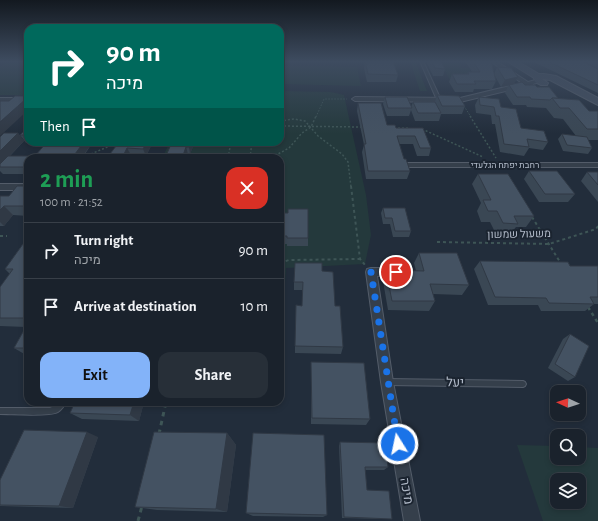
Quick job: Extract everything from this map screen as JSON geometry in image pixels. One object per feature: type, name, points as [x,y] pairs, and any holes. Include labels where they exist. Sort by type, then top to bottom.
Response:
[{"type":"street","points":[[355,99],[460,100],[522,85]]},
{"type":"street","points":[[553,85],[598,106]]},
{"type":"street","points":[[555,85],[598,102]]},
{"type":"street","points":[[0,100],[24,100]]},
{"type":"street","name":"רחבת יפתח הגלעדי","points":[[411,165],[598,165]]},
{"type":"street","points":[[0,187],[24,187]]},
{"type":"street","points":[[371,272],[396,272]]},
{"type":"street","name":"מיכה","points":[[371,272],[387,382],[412,521]]},
{"type":"lane","points":[[432,85],[439,100]]},
{"type":"lane","name":"יעל","points":[[387,382],[523,384]]},
{"type":"lane","points":[[0,411],[50,411],[56,409],[59,406]]},
{"type":"path","points":[[277,154],[285,152],[302,133],[311,127],[324,98],[355,99]]},
{"type":"path","points":[[460,100],[500,165]]},
{"type":"path","points":[[284,121],[300,120],[307,123],[320,139],[335,147],[345,156],[348,162],[360,259],[371,272]]},
{"type":"path","points":[[284,126],[365,128]]},
{"type":"path","points":[[388,128],[411,128]]},
{"type":"path","points":[[419,128],[500,165]]},
{"type":"path","points":[[90,154],[110,146]]},
{"type":"path","points":[[528,211],[561,263]]},
{"type":"path","name":"משעול שמשון","points":[[436,242],[548,244],[596,229],[598,226]]},
{"type":"path","points":[[0,236],[7,236]]},
{"type":"path","points":[[284,262],[289,260],[360,259]]},
{"type":"path","points":[[586,303],[598,323]]},
{"type":"path","points":[[158,439],[165,406]]},
{"type":"path","points":[[138,521],[144,499]]},
{"type":"green space","points":[[0,85],[24,86],[24,95],[0,95]]},
{"type":"green space","points":[[418,85],[425,85],[427,91],[420,91]]},
{"type":"green space","points":[[284,91],[331,92],[344,95],[366,195],[371,235],[365,264],[286,268],[284,297],[284,154],[164,154],[168,146],[284,146]]},
{"type":"green space","points":[[517,445],[550,446],[550,465],[586,465],[586,447],[598,448],[598,521],[543,521]]},
{"type":"building","points":[[509,85],[549,87],[558,98],[552,98],[550,100],[517,97]]},
{"type":"building","points":[[437,95],[459,96],[465,106],[442,106]]},
{"type":"building","points":[[15,96],[24,96],[24,101],[0,122],[0,101],[9,101]]},
{"type":"building","points":[[385,97],[407,97],[412,108],[388,108]]},
{"type":"building","points":[[479,97],[499,99],[501,107],[516,109],[521,128],[544,131],[548,142],[527,139],[529,147],[504,144],[499,116],[496,116],[494,107],[480,105]]},
{"type":"building","points":[[552,98],[579,100],[589,111],[598,111],[598,129],[587,129],[569,108],[560,108]]},
{"type":"building","points":[[413,102],[435,102],[441,113],[418,113]]},
{"type":"building","points":[[358,103],[381,103],[387,125],[395,125],[396,128],[423,128],[431,148],[420,148],[415,136],[397,136],[404,159],[406,159],[410,171],[368,171],[364,144],[366,144]]},
{"type":"building","points":[[4,133],[18,133],[0,151],[0,137]]},
{"type":"building","points":[[562,134],[587,137],[592,148],[567,145]]},
{"type":"building","points":[[44,146],[81,146],[75,154],[37,154]]},
{"type":"building","points":[[116,146],[145,146],[143,149],[127,148],[124,154],[110,154]]},
{"type":"building","points":[[170,146],[189,146],[186,147],[183,154],[167,154]]},
{"type":"building","points":[[8,156],[24,156],[24,167],[0,167],[0,164]]},
{"type":"building","points":[[529,171],[557,171],[575,194],[545,194]]},
{"type":"building","points":[[587,172],[598,172],[598,185]]},
{"type":"building","points":[[478,174],[508,174],[534,216],[514,216],[518,224],[503,223],[497,211],[488,211],[483,200],[491,200]]},
{"type":"building","points":[[17,186],[24,186],[24,206],[4,206],[0,210],[0,196],[9,196]]},
{"type":"building","points":[[383,208],[405,208],[411,231],[395,231],[392,218],[385,218]]},
{"type":"building","points":[[288,209],[308,209],[308,238],[287,238],[287,236],[284,236],[284,213],[288,213]]},
{"type":"building","points":[[24,243],[24,318],[0,318],[0,287],[13,269],[5,269]]},
{"type":"building","points":[[419,253],[457,253],[469,285],[430,284],[435,301],[392,301],[386,270],[424,271]]},
{"type":"building","points":[[480,261],[568,262],[570,266],[598,266],[598,297],[590,297],[594,304],[549,303],[546,298],[495,297]]},
{"type":"building","points":[[295,263],[322,263],[322,271],[333,272],[335,306],[340,306],[343,347],[295,346],[296,305],[302,306],[303,282],[294,282]]},
{"type":"building","points":[[24,330],[24,348],[14,348]]},
{"type":"building","points":[[570,334],[589,346],[575,377],[555,364]]},
{"type":"building","points":[[311,362],[364,363],[370,419],[312,418]]},
{"type":"building","points":[[73,406],[133,406],[130,415],[70,413]]},
{"type":"building","points":[[24,430],[87,432],[59,506],[0,505],[0,480]]},
{"type":"building","points":[[154,432],[227,433],[216,509],[135,507]]},
{"type":"building","points":[[253,433],[324,435],[327,515],[246,513]]},
{"type":"building","points":[[340,442],[385,443],[388,467],[365,467],[367,490],[389,491],[392,519],[344,517]]},
{"type":"route","points":[[396,272],[371,272],[387,382],[398,444]]}]
